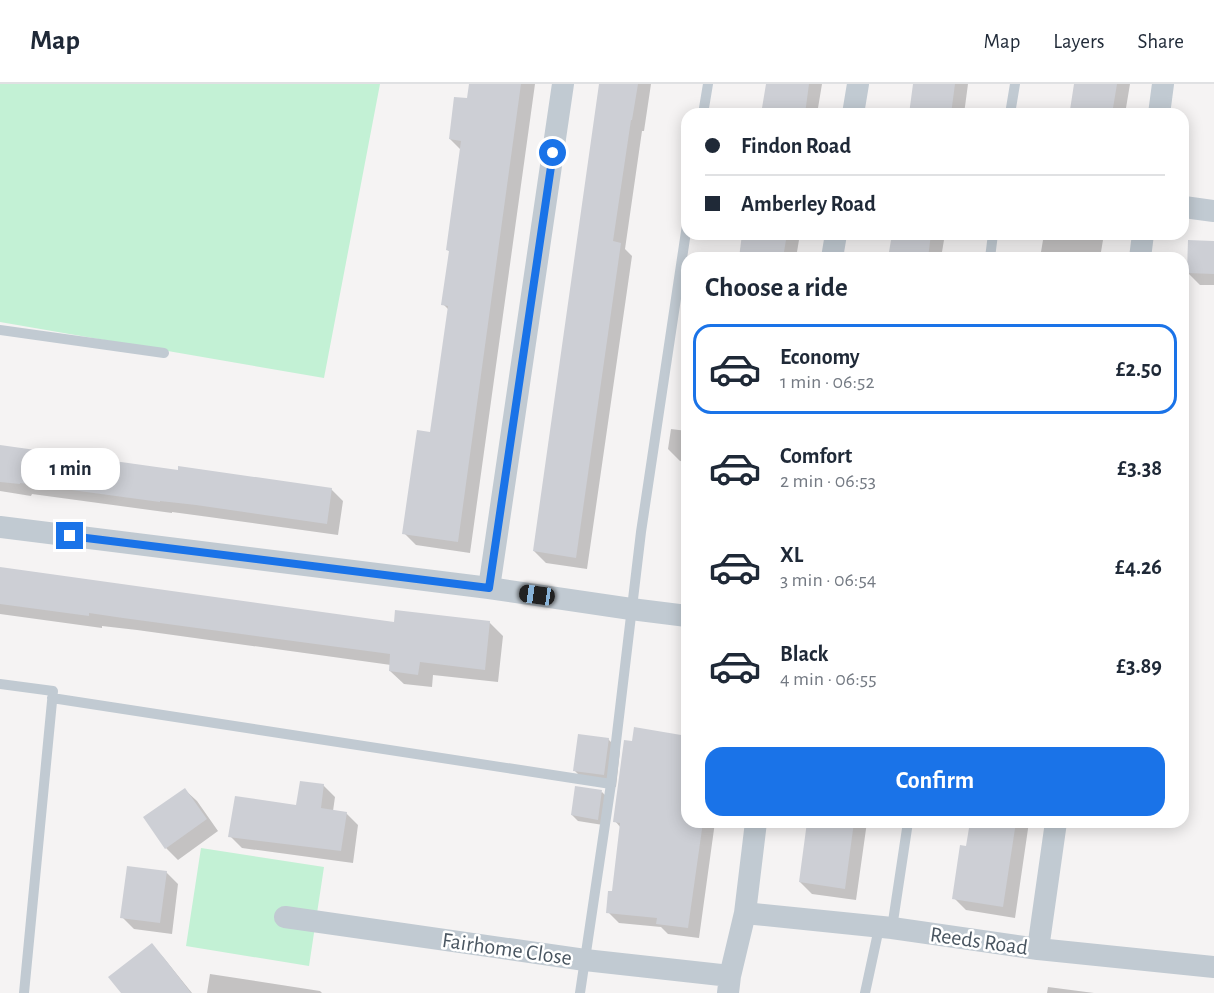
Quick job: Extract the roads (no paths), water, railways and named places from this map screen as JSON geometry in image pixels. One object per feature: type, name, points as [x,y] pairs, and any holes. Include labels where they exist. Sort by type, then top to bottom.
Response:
[{"type":"street","points":[[489,588],[563,84]]},
{"type":"street","points":[[854,108],[858,84]]},
{"type":"street","points":[[1160,108],[1163,84]]},
{"type":"street","points":[[1189,208],[1214,211]]},
{"type":"street","points":[[0,527],[489,588],[681,615]]},
{"type":"street","points":[[729,985],[745,913],[755,828]]},
{"type":"street","points":[[1038,949],[1055,828]]},
{"type":"street","name":"Reeds Road","points":[[745,913],[886,928],[1038,949],[1214,967]]},
{"type":"street","name":"Fairhome Close","points":[[285,918],[585,960],[729,985]]},
{"type":"lane","points":[[705,108],[708,84]]},
{"type":"lane","points":[[1011,108],[1015,84]]},
{"type":"lane","points":[[580,993],[611,784],[631,609],[681,266]]},
{"type":"lane","points":[[0,330],[164,353]]},
{"type":"lane","points":[[0,684],[53,691],[24,993]]},
{"type":"lane","points":[[52,698],[611,784]]},
{"type":"lane","points":[[865,993],[886,928],[907,828]]}]
